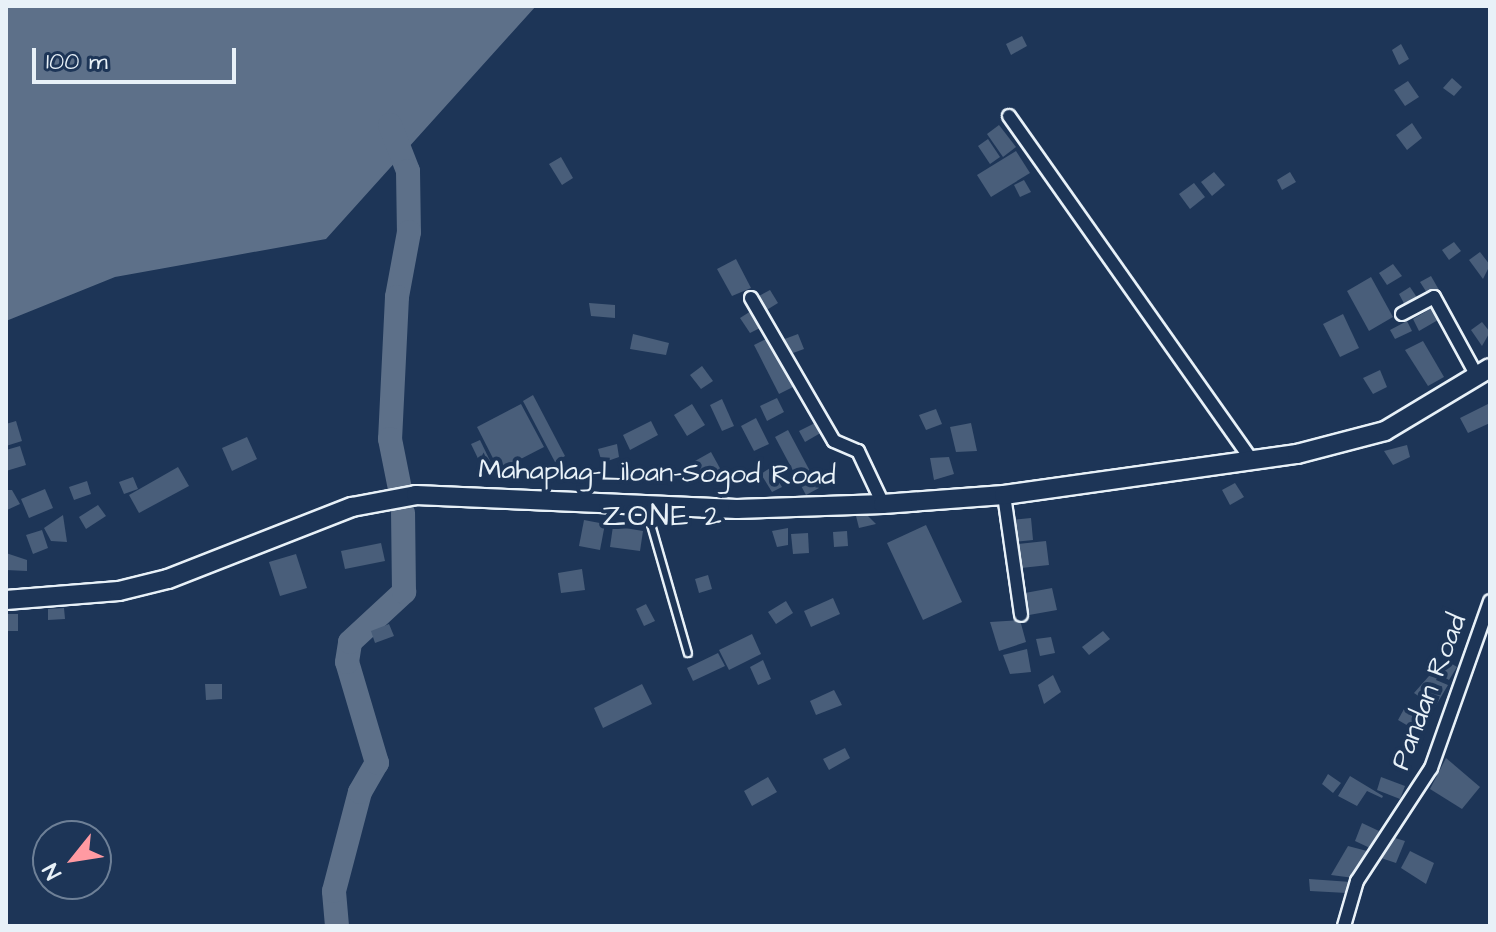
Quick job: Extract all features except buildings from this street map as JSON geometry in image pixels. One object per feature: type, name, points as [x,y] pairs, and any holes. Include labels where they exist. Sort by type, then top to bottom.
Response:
[{"type":"main road","name":"Mahaplag-Liloan-Sogod Road","points":[[6,600],[119,591],[168,579],[352,507],[416,495],[737,509],[883,504],[1004,495],[1252,461],[1357,443],[1484,372]]},
{"type":"street","points":[[1009,116],[1252,461]]},
{"type":"street","points":[[1402,314],[1434,297],[1484,372]]},
{"type":"street","points":[[751,298],[834,441],[858,451],[883,504]]},
{"type":"street","points":[[1004,495],[1021,615]]},
{"type":"street","name":"Pandan Road","points":[[1344,926],[1357,881],[1431,768],[1490,601]]},
{"type":"lane","points":[[645,503],[688,653]]},
{"type":"water","points":[[6,6],[536,6],[326,239],[115,277],[6,321]]},
{"type":"waterway","points":[[390,125],[408,171],[409,232],[397,297],[390,439],[400,489]]},
{"type":"waterway","points":[[337,926],[334,891],[360,792],[377,763],[347,662],[350,642],[404,592],[403,513]]},
{"type":"district","name":"ZONE 2","points":[[663,516]]}]
